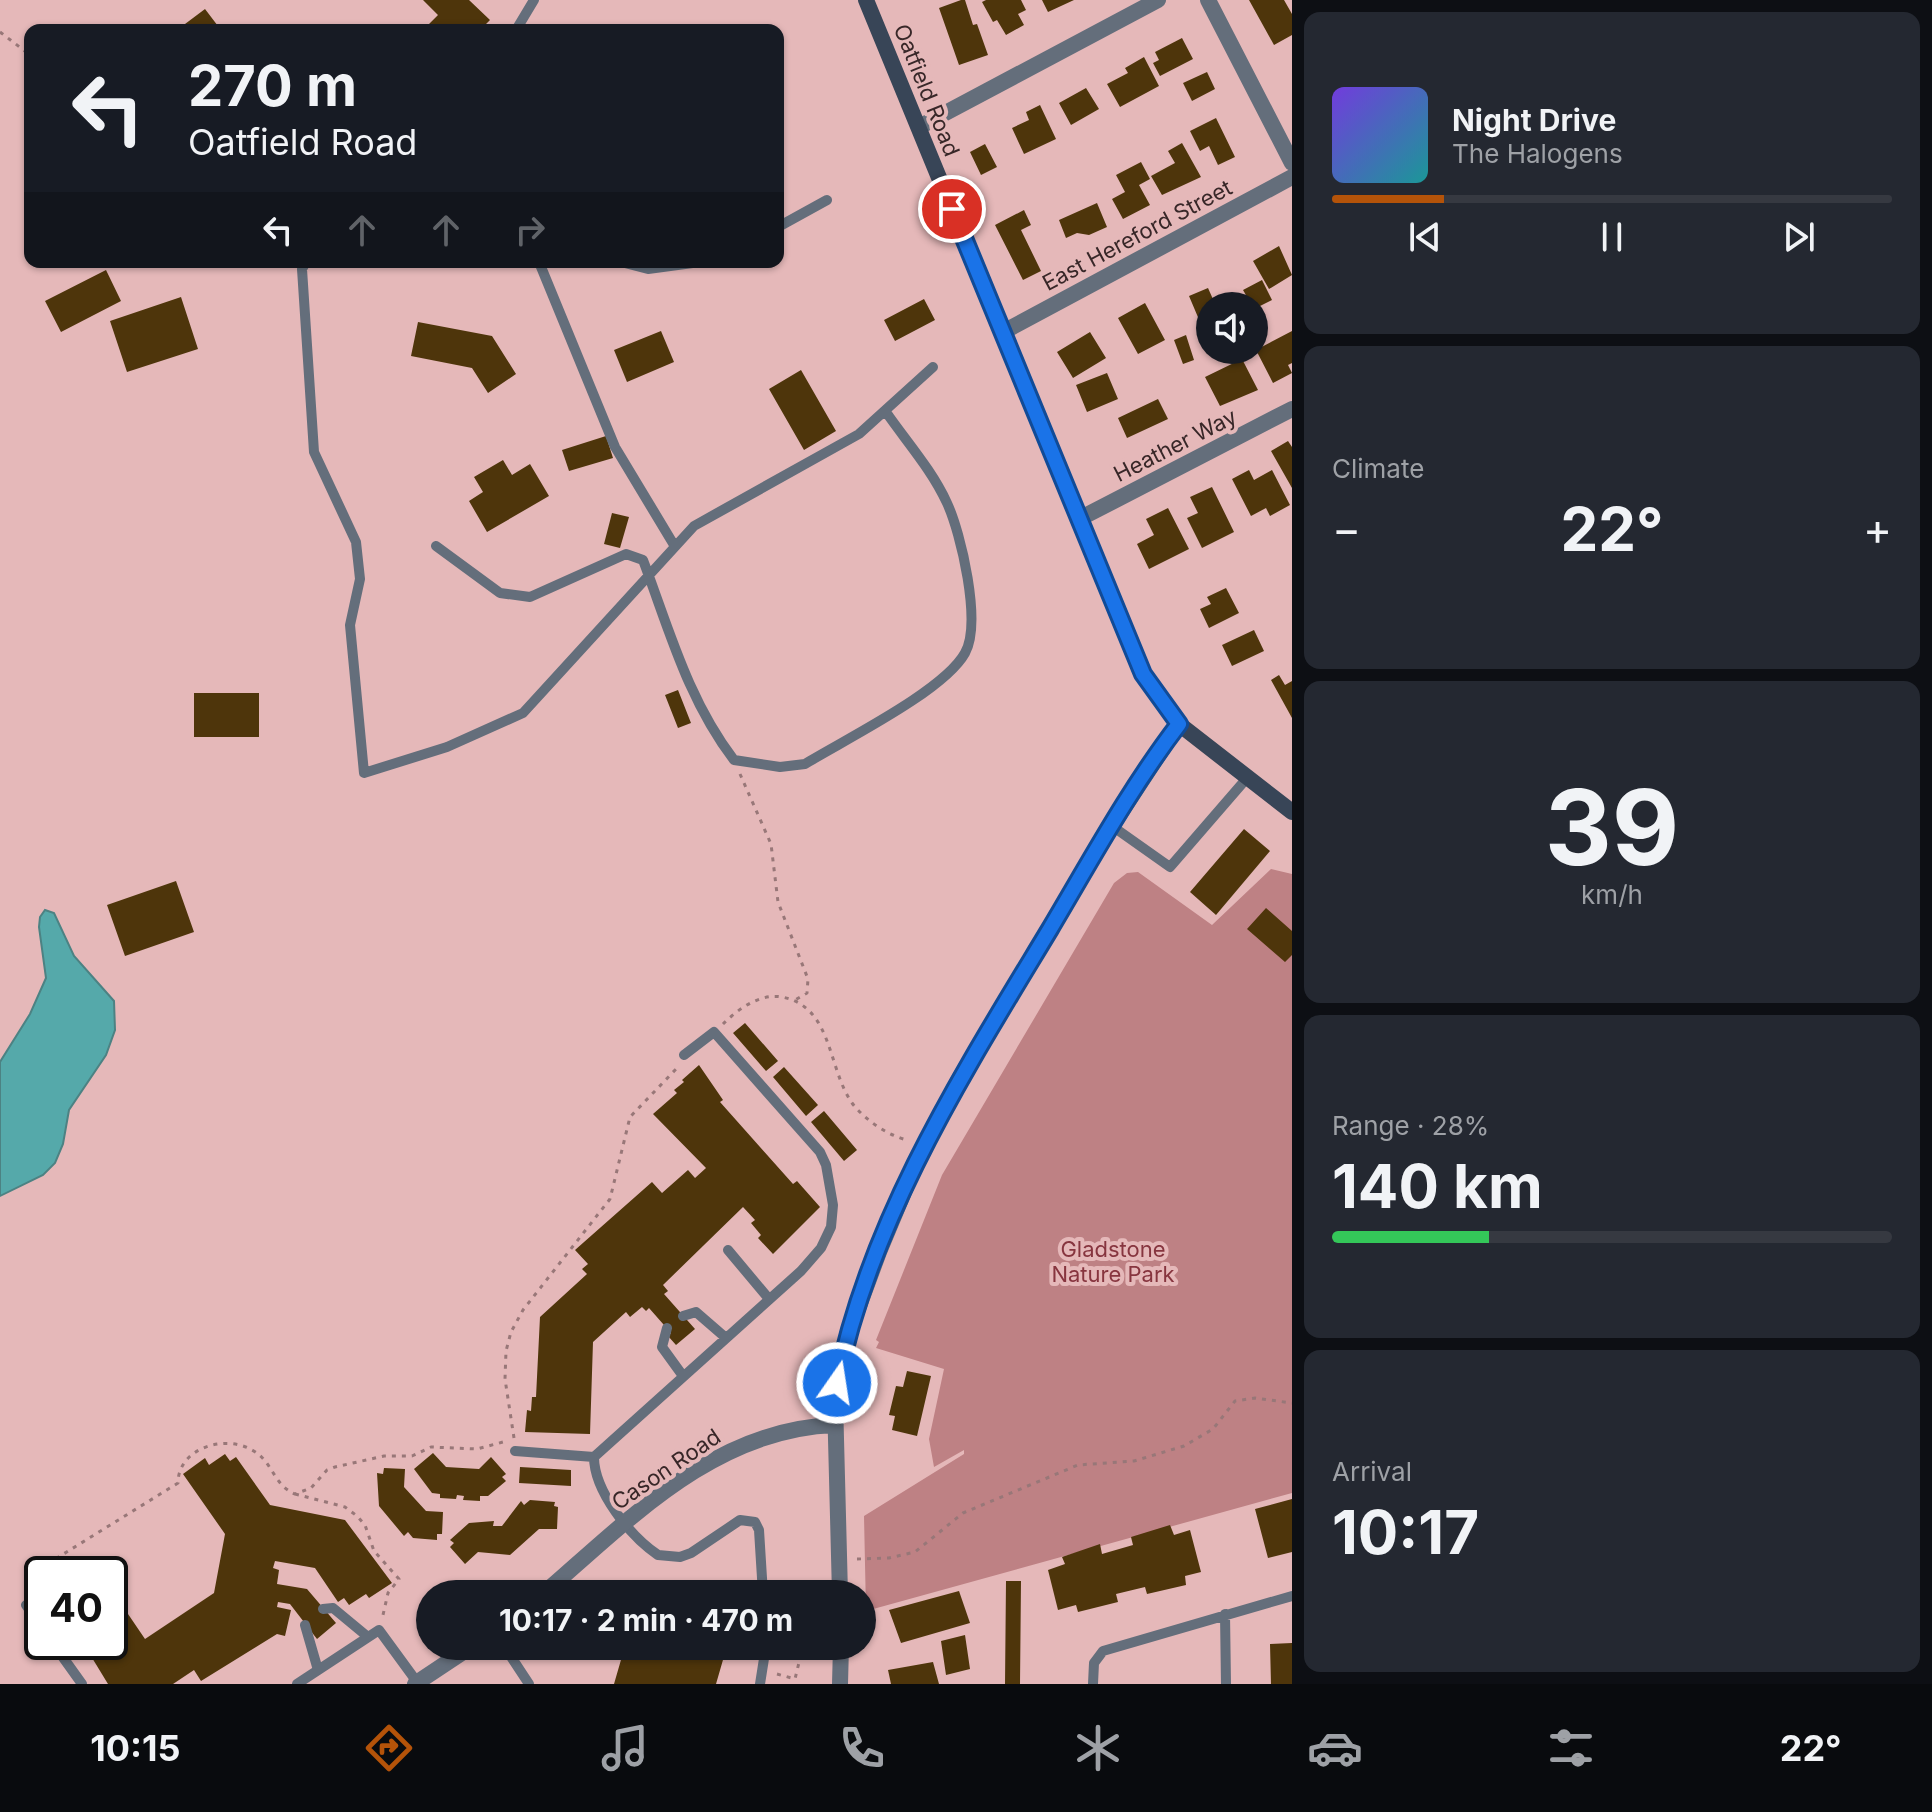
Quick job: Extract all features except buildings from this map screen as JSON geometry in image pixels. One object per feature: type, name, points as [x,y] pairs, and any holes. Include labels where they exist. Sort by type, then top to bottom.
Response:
[{"type":"main road","name":"Oatfield Road","points":[[866,0],[1143,674],[1179,724],[1292,812]]},
{"type":"street","points":[[919,127],[1158,0]]},
{"type":"street","points":[[1208,0],[1292,163]]},
{"type":"street","name":"East Hereford Street","points":[[1003,332],[1292,177]]},
{"type":"street","name":"Heather Way","points":[[1079,519],[1292,409]]},
{"type":"street","points":[[840,1580],[835,1425],[837,1383],[852,1325],[912,1173],[959,1079],[1112,826],[1179,724]]},
{"type":"street","name":"Cason Road","points":[[559,1580],[626,1522],[684,1478],[735,1448],[793,1429],[835,1425]]},
{"type":"street","points":[[416,1683],[451,1660]]},
{"type":"street","points":[[840,1684],[841,1660]]},
{"type":"lane","points":[[520,24],[534,0]]},
{"type":"lane","points":[[784,224],[827,200]]},
{"type":"lane","points":[[303,268],[314,452],[356,542],[360,579],[350,625],[364,773],[447,747],[523,713],[694,526],[859,434],[933,367]]},
{"type":"lane","points":[[541,268],[615,447],[674,545]]},
{"type":"lane","points":[[436,546],[500,593],[530,597],[626,554],[643,560],[673,647],[712,732],[734,760],[780,767],[805,764],[943,677],[965,653],[971,633],[969,589],[948,505],[886,412]]},
{"type":"lane","points":[[1112,826],[1170,867],[1247,778]]},
{"type":"lane","points":[[515,1451],[594,1457],[769,1299],[821,1248],[831,1227],[831,1183],[820,1152],[714,1032],[684,1055]]},
{"type":"lane","points":[[728,1250],[769,1299]]},
{"type":"lane","points":[[683,1316],[696,1312],[726,1338]]},
{"type":"lane","points":[[667,1328],[662,1347],[683,1376]]},
{"type":"lane","points":[[594,1457],[597,1485],[650,1549],[668,1558],[691,1553],[740,1520],[755,1522],[759,1530],[762,1580]]},
{"type":"lane","points":[[1093,1684],[1094,1663],[1103,1651],[1292,1596]]},
{"type":"lane","points":[[323,1609],[333,1608],[368,1637]]},
{"type":"lane","points":[[1225,1614],[1226,1684]]},
{"type":"lane","points":[[305,1625],[318,1670]]},
{"type":"lane","points":[[297,1684],[379,1630],[416,1683]]},
{"type":"lane","points":[[65,1660],[82,1684]]},
{"type":"lane","points":[[513,1660],[529,1684]]},
{"type":"lane","points":[[760,1684],[764,1660]]},
{"type":"path","points":[[0,32],[24,50]]},
{"type":"path","points":[[734,760],[771,844],[778,902],[808,979],[807,993],[795,1000]]},
{"type":"path","points":[[714,1032],[738,1009],[755,1001],[772,995],[795,1000],[813,1012],[823,1028],[837,1077],[853,1104],[871,1123],[907,1140]]},
{"type":"path","points":[[515,1451],[505,1379],[506,1351],[511,1332],[523,1310],[610,1199],[630,1117],[658,1085],[685,1062],[684,1055]]},
{"type":"path","points":[[839,1560],[889,1558],[915,1552],[954,1518],[1035,1482],[1088,1463],[1134,1461],[1184,1446],[1213,1429],[1235,1401],[1255,1398],[1292,1403]]},
{"type":"path","points":[[295,1494],[311,1488],[327,1470],[335,1467],[384,1456],[412,1456],[442,1446],[477,1449],[514,1438]]},
{"type":"path","points":[[60,1556],[178,1483],[182,1465],[195,1451],[216,1444],[250,1448],[264,1458],[281,1488],[345,1507],[365,1525],[374,1551],[395,1572],[397,1585],[388,1593],[379,1630]]},
{"type":"path","points":[[763,1671],[795,1679],[800,1660]]},
{"type":"green space","name":"Gladstone Nature Park","points":[[1271,869],[1292,874],[1292,1493],[876,1608],[876,1580],[865,1580],[864,1516],[964,1454],[964,1450],[934,1467],[929,1439],[944,1369],[876,1348],[879,1342],[876,1340],[942,1175],[1114,883],[1127,873],[1138,872],[1212,925]]},
{"type":"water","points":[[45,910],[54,913],[74,956],[114,1001],[115,1030],[106,1055],[69,1110],[63,1144],[55,1163],[43,1175],[0,1196],[0,1062],[30,1014],[46,978],[39,927]]},
{"type":"route","points":[[837,1383],[852,1325],[879,1252],[912,1173],[959,1079],[1141,778],[1179,724],[1157,698],[1143,674],[952,209]]}]
